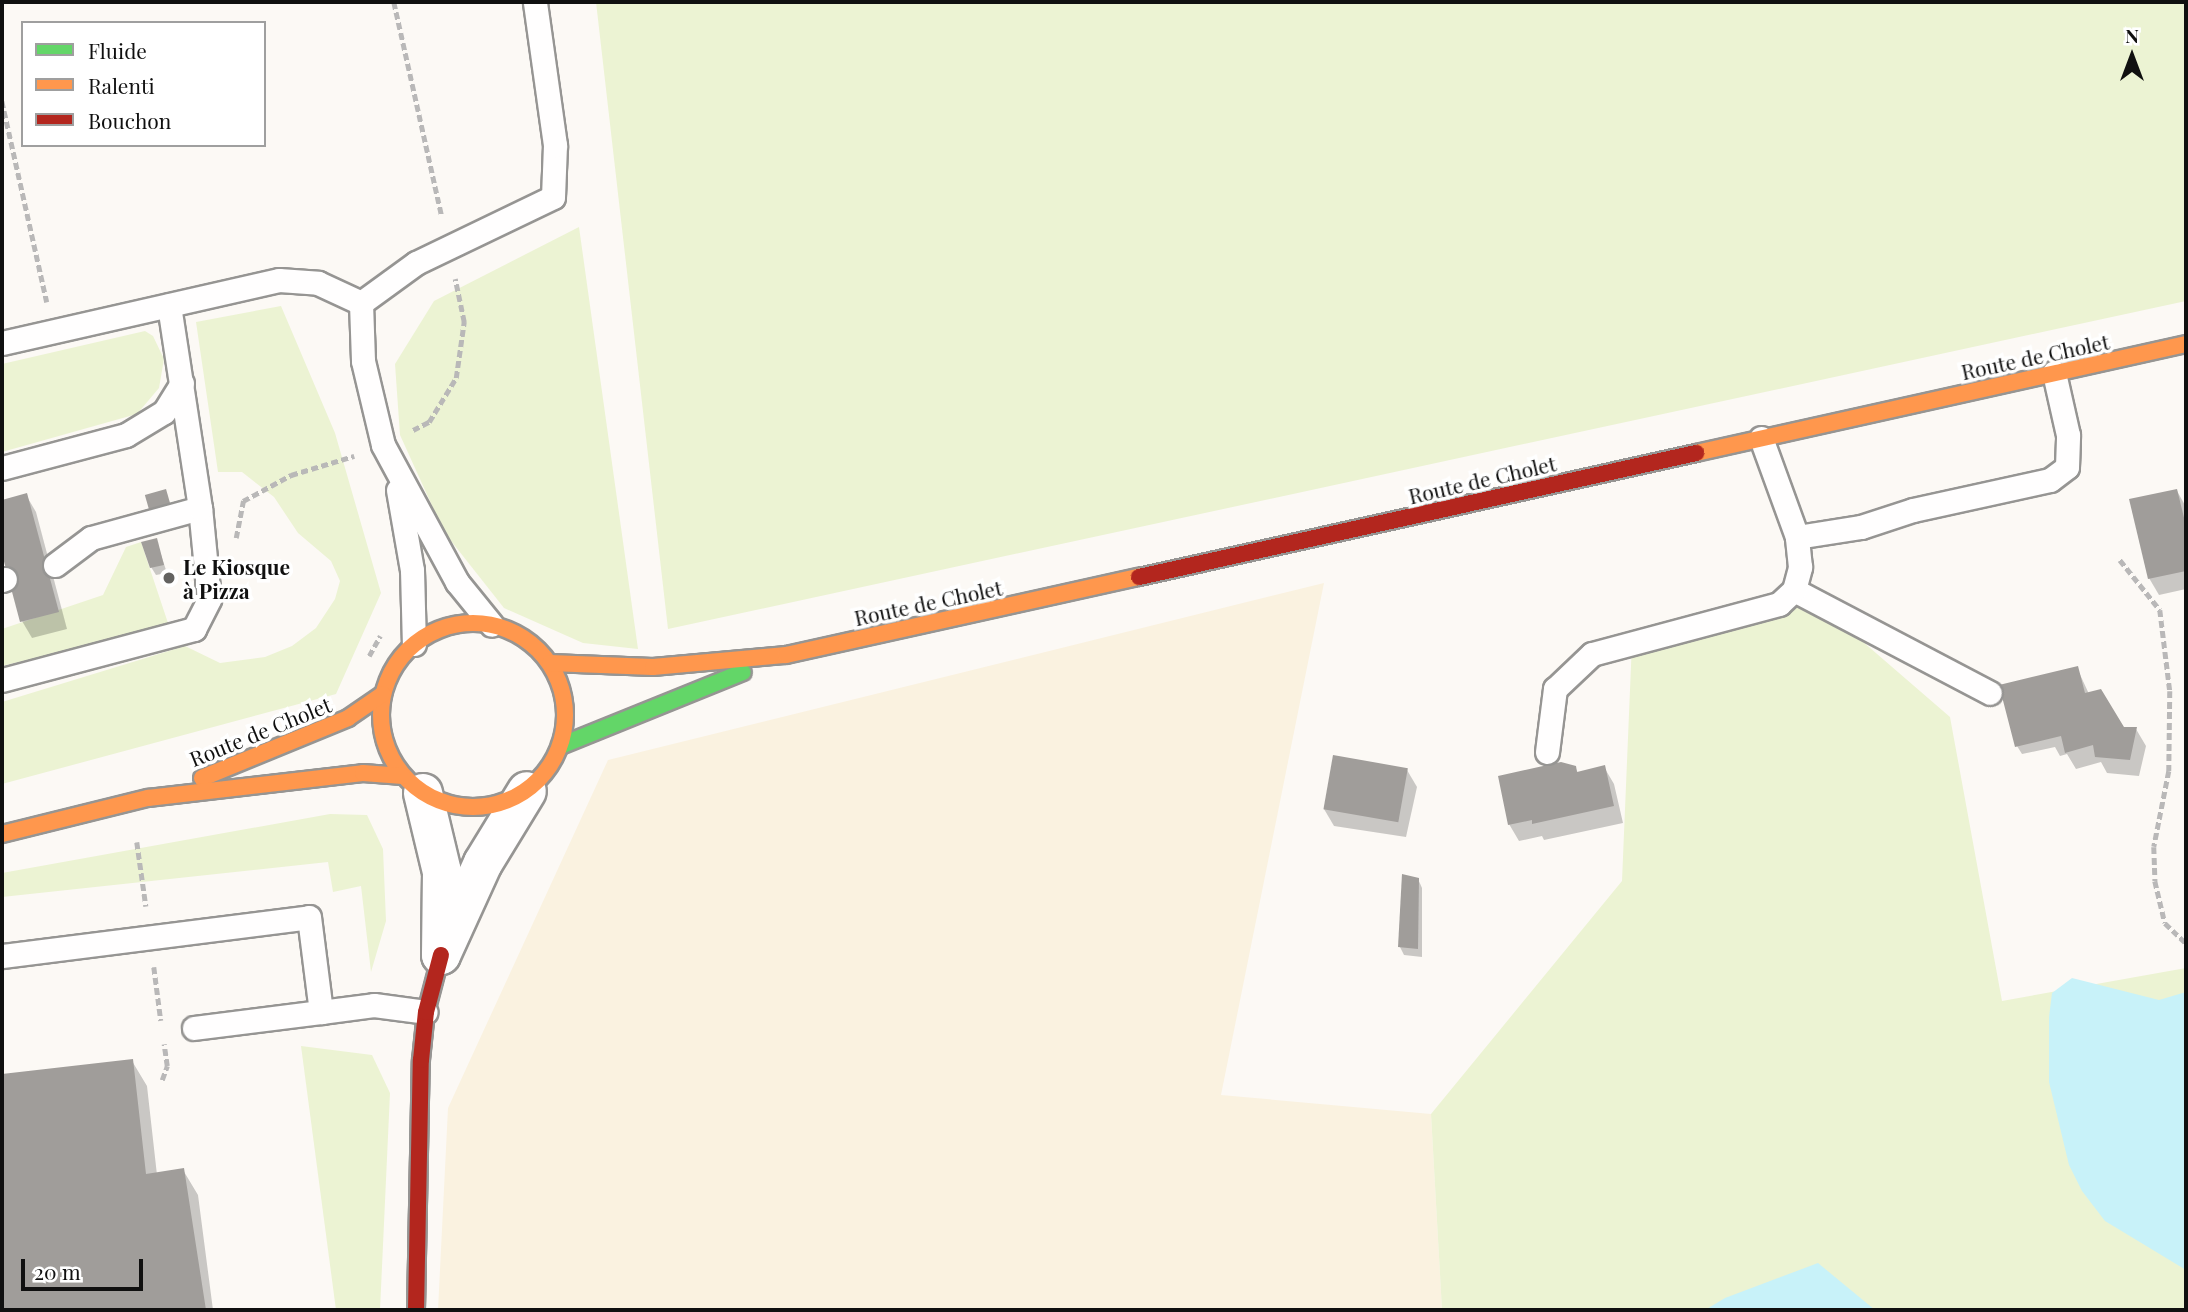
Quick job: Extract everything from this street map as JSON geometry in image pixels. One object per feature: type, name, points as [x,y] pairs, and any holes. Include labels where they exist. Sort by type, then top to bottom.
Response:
[{"type":"main road","name":"Route de Cholet","points":[[550,663],[653,667],[786,655],[2186,344]]},
{"type":"main road","points":[[465,624],[492,625],[525,639],[550,663],[565,704],[560,746],[547,771],[527,791],[502,803],[475,808],[448,804],[413,784],[383,737],[383,694],[390,676],[414,644],[438,630],[465,624]]},
{"type":"main road","name":"Route de Cholet","points":[[560,746],[786,655]]},
{"type":"main road","name":"Route de Cholet","points":[[148,798],[348,718],[383,694]]},
{"type":"main road","name":"Route de Cholet","points":[[2,834],[148,798],[363,773],[413,784]]},
{"type":"main road","points":[[416,1310],[426,1012],[441,955]]},
{"type":"street","points":[[413,784],[442,872],[441,955]]},
{"type":"street","points":[[441,955],[483,863],[527,791]]},
{"type":"lane","points":[[361,303],[416,263],[552,197],[555,145],[535,2]]},
{"type":"lane","points":[[2,343],[279,280],[318,283],[361,303]]},
{"type":"lane","points":[[361,303],[373,416],[395,473],[457,582],[492,625]]},
{"type":"lane","points":[[2,680],[194,629],[209,600],[206,552],[169,305]]},
{"type":"lane","points":[[1797,537],[1861,527],[1913,510],[2050,480],[2067,467],[2068,435],[2054,373]]},
{"type":"lane","points":[[2,468],[126,435],[164,412],[182,383]]},
{"type":"lane","points":[[1547,752],[1555,689],[1592,654],[1779,604],[1794,590],[1800,568],[1797,537],[1760,438]]},
{"type":"lane","points":[[395,473],[412,570],[414,644]]},
{"type":"lane","points":[[55,565],[90,538],[200,508]]},
{"type":"lane","points":[[1794,590],[1990,693]]},
{"type":"lane","points":[[2,956],[309,917],[321,1012]]},
{"type":"lane","points":[[194,1028],[374,1005],[426,1012]]},
{"type":"path","points":[[2,101],[50,315]]},
{"type":"path","points":[[206,552],[239,537],[243,502],[291,475],[358,455],[362,468]]},
{"type":"path","points":[[2120,560],[2160,610],[2170,691],[2169,771],[2154,847],[2155,881],[2165,923],[2186,943]]},
{"type":"path","points":[[364,665],[383,631]]},
{"type":"shaded area","points":[[1324,583],[1221,1095],[1431,1114],[1442,1310],[438,1310],[448,1108],[608,760]]},
{"type":"green space","points":[[596,2],[2186,2],[2186,301],[668,629]]},
{"type":"green space","points":[[579,227],[638,649],[583,643],[504,608],[444,532],[400,435],[395,364],[434,301]]},
{"type":"green space","points":[[281,306],[335,433],[381,593],[336,694],[2,784],[2,702],[185,646],[220,663],[265,657],[292,646],[316,628],[335,599],[340,581],[331,561],[298,533],[274,497],[242,472],[218,472],[196,322]]},
{"type":"green space","points":[[145,331],[153,336],[164,359],[159,388],[137,414],[2,452],[2,364]]},
{"type":"green space","points":[[141,542],[169,626],[2,666],[2,629],[103,595],[126,547]]},
{"type":"green space","points":[[1818,603],[1950,717],[2002,1001],[2186,968],[2186,1310],[1442,1310],[1431,1114],[1622,881],[1632,642]]},
{"type":"green space","points":[[330,814],[367,815],[383,849],[386,921],[371,972],[361,886],[333,892],[328,862],[2,897],[2,873]]},
{"type":"green space","points":[[301,1046],[372,1055],[390,1093],[380,1310],[336,1310]]},
{"type":"water","points":[[2072,978],[2159,1000],[2186,992],[2186,1270],[2105,1221],[2082,1191],[2069,1165],[2049,1082],[2049,1017],[2052,993]]},
{"type":"water","points":[[1818,1263],[1875,1310],[1705,1310],[1725,1298]]},
{"type":"building","points":[[166,489],[171,507],[150,513],[145,495]]},
{"type":"building","points":[[2177,489],[2186,526],[2186,571],[2148,579],[2129,499]]},
{"type":"building","points":[[27,493],[59,612],[20,622],[2,554],[2,500]]},
{"type":"building","points":[[157,538],[164,565],[150,568],[141,542]]},
{"type":"building","points":[[2078,666],[2085,693],[2101,689],[2124,727],[2137,727],[2130,760],[2095,757],[2093,745],[2065,753],[2061,736],[2015,747],[1999,685]]},
{"type":"building","points":[[1333,755],[1408,768],[1398,822],[1323,809]]},
{"type":"building","points":[[1561,762],[1576,766],[1577,772],[1605,765],[1614,806],[1532,824],[1532,820],[1508,825],[1498,776]]},
{"type":"building","points":[[1402,874],[1419,878],[1418,949],[1398,947]]},
{"type":"building","points":[[133,1059],[146,1174],[184,1168],[206,1310],[2,1310],[2,1074]]},
{"type":"traffic: fast","points":[[560,746],[743,672]]},
{"type":"traffic: slow","points":[[1696,453],[2186,344]]},
{"type":"traffic: slow","points":[[550,663],[653,667],[786,655],[1139,577]]},
{"type":"traffic: slow","points":[[473,623],[508,630],[538,650],[558,680],[565,715],[558,750],[538,780],[508,800],[473,807],[438,800],[408,780],[388,750],[381,715],[388,680],[408,650],[438,630],[473,623]]},
{"type":"traffic: slow","points":[[202,778],[348,718],[383,694]]},
{"type":"traffic: slow","points":[[2,834],[148,798],[363,773],[403,776]]},
{"type":"traffic: jam","points":[[1139,577],[1696,453]]},
{"type":"traffic: jam","points":[[416,1310],[421,1060],[426,1012],[441,955]]},
{"type":"place","name":"Le Kiosque à Pizza","points":[[169,578]]}]
